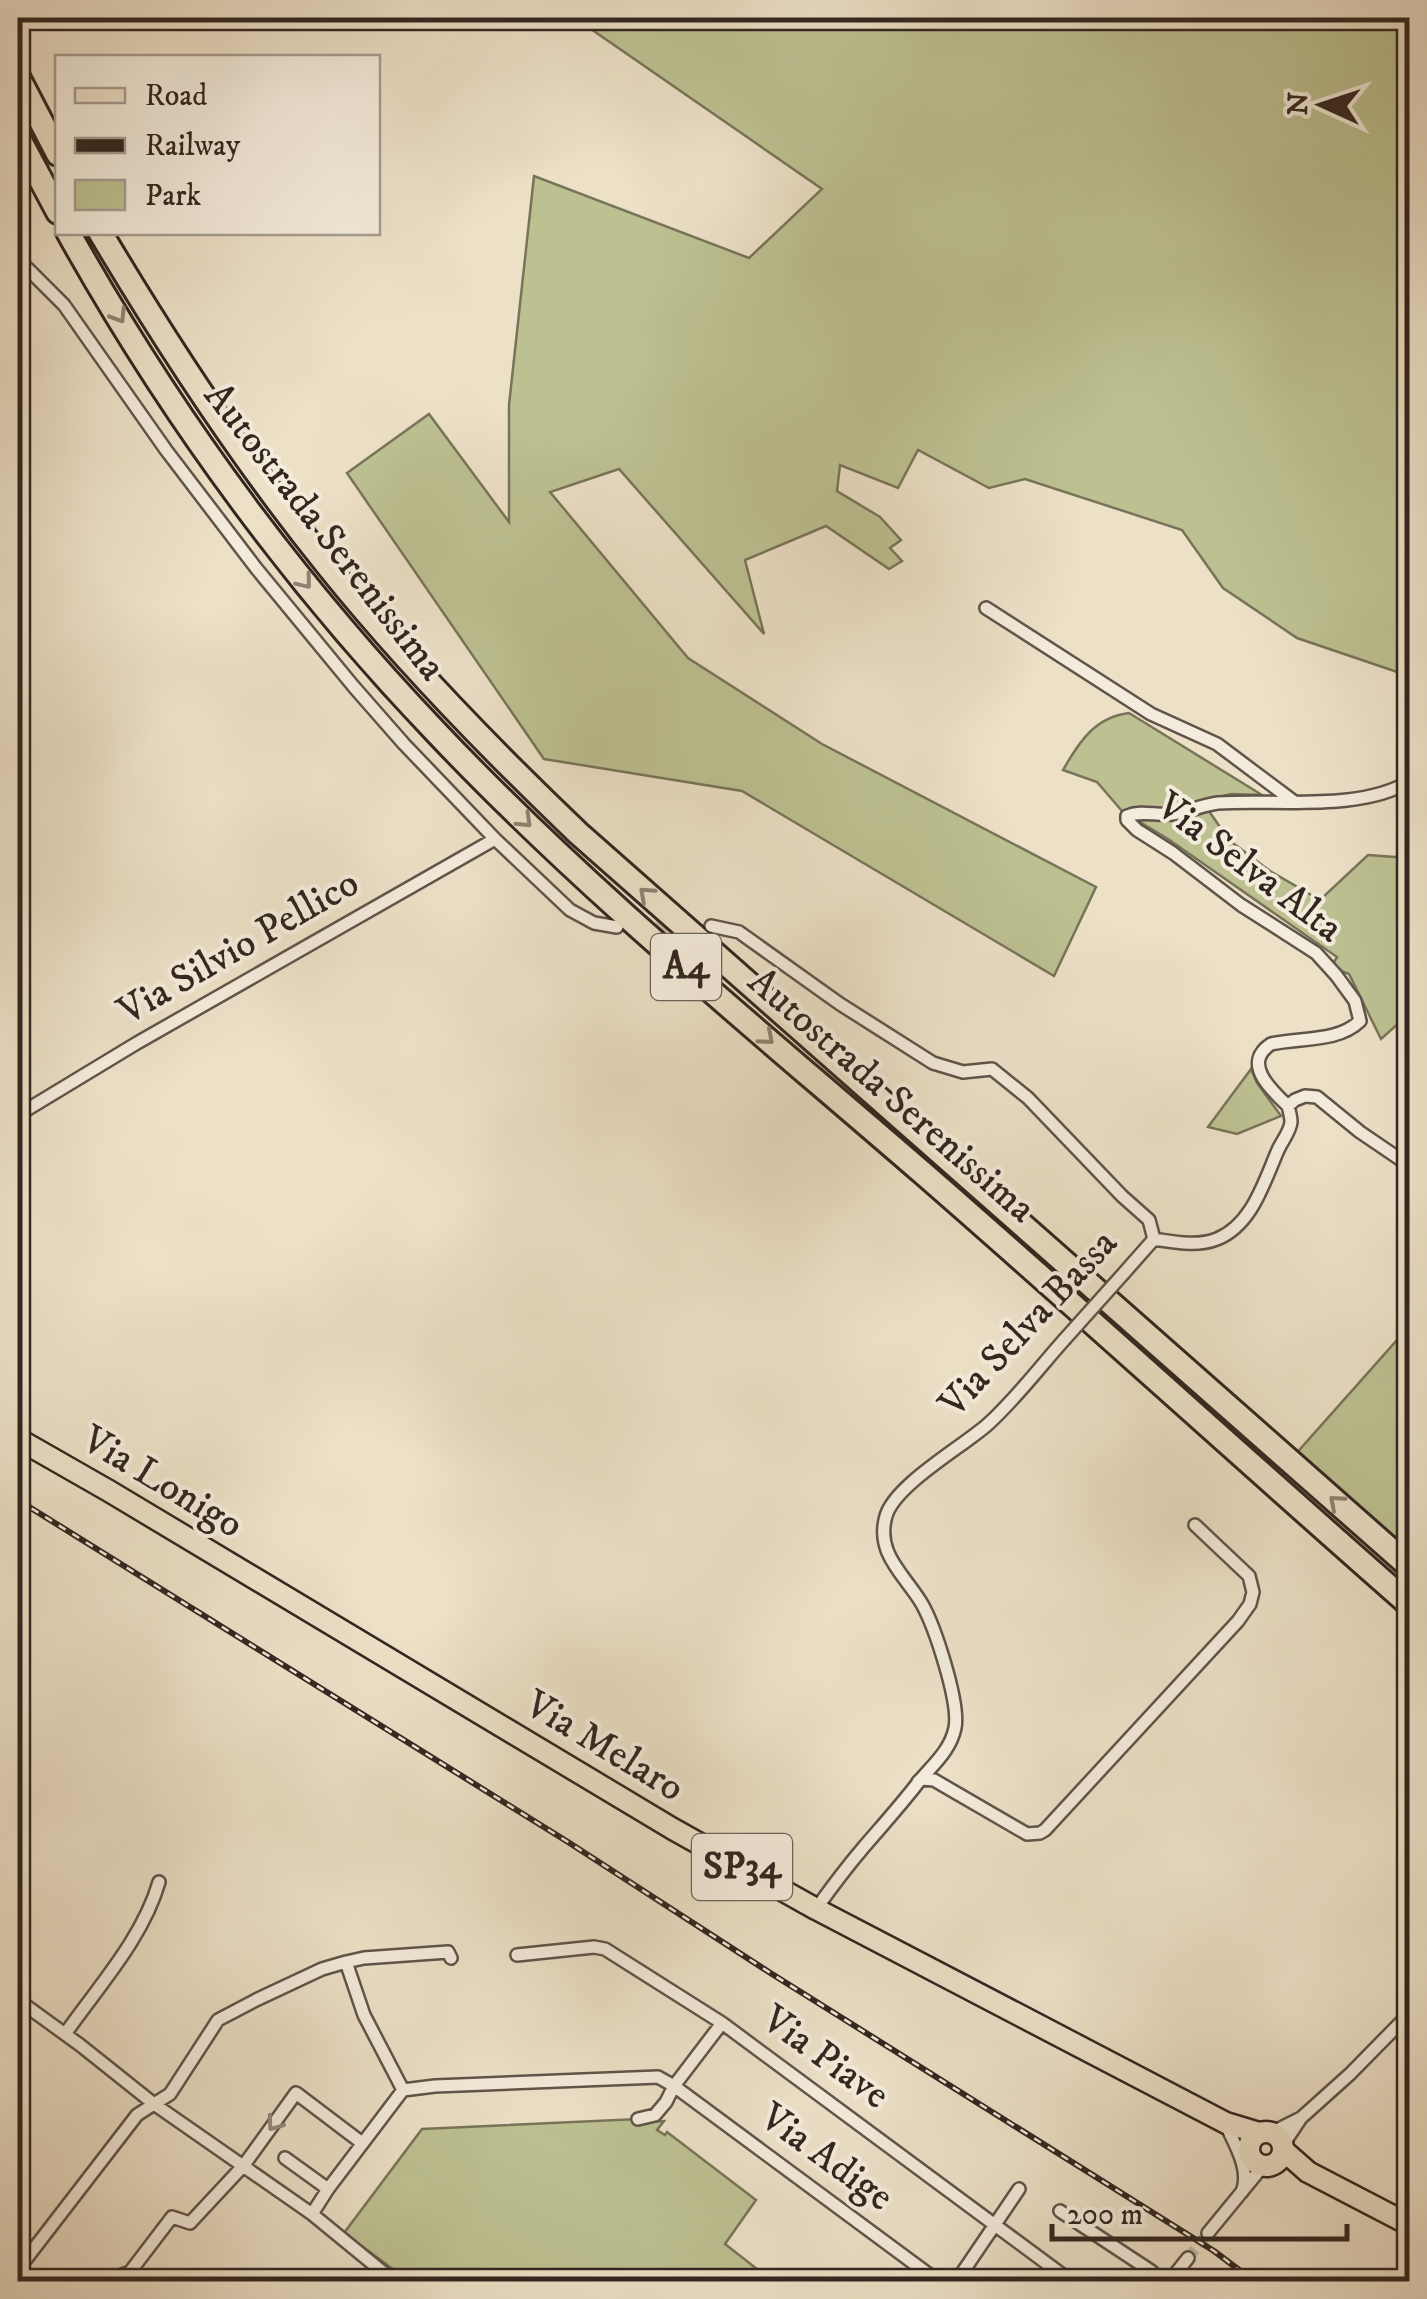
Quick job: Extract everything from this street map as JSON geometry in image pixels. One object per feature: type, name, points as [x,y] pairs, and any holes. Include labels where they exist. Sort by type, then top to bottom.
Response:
[{"type":"highway","points":[[18,77],[55,148]]},
{"type":"highway","points":[[18,136],[55,206]]},
{"type":"highway","name":"Autostrada Serenissima","points":[[70,235],[152,370],[261,526],[356,644],[437,734],[555,850],[677,960],[1016,1254],[1410,1605]]},
{"type":"highway","name":"Autostrada Serenissima","points":[[102,235],[243,456],[329,568],[472,728],[592,846],[1410,1567]]},
{"type":"main road","name":"Via Lonigo","points":[[18,1439],[271,1589]]},
{"type":"main road","name":"Via Melaro","points":[[271,1589],[673,1829],[1226,2124],[1241,2138],[1269,2149]]},
{"type":"main road","points":[[1269,2149],[1410,2225]]},
{"type":"street","points":[[18,259],[64,305],[166,450],[256,568],[404,744],[570,910],[594,923],[616,927]]},
{"type":"street","points":[[986,608],[1151,714],[1217,744],[1293,801]]},
{"type":"street","name":"Via Selva Alta","points":[[1288,1106],[1262,1074],[1258,1057],[1272,1044],[1336,1035],[1353,1028],[1360,1021],[1355,1001],[1316,953],[1241,905],[1126,818],[1139,812],[1156,816],[1218,804],[1370,796],[1410,781]]},
{"type":"street","name":"Via Silvio Pellico","points":[[18,1114],[495,839]]},
{"type":"street","points":[[710,926],[740,932],[840,1004],[934,1062],[964,1072],[992,1068],[1028,1098],[1149,1220],[1154,1239]]},
{"type":"street","points":[[1288,1106],[1304,1096],[1317,1098],[1410,1166]]},
{"type":"street","name":"Via Selva Bassa","points":[[816,1908],[948,1746],[955,1728],[952,1693],[931,1624],[922,1604],[890,1561],[885,1546],[886,1516],[892,1503],[989,1424],[1154,1239],[1202,1244],[1233,1230],[1252,1207],[1288,1131],[1292,1120],[1288,1106]]},
{"type":"street","points":[[918,1782],[934,1780],[1027,1834],[1045,1830],[1250,1604],[1250,1576],[1194,1524]]},
{"type":"street","points":[[65,2034],[142,1924],[158,1882]]},
{"type":"street","name":"Via Piave","points":[[517,1955],[605,1949],[722,2024],[1072,2282]]},
{"type":"street","points":[[26,2259],[137,2116],[170,2094],[218,2020],[322,1969],[346,1962],[448,1952],[451,1958]]},
{"type":"street","points":[[346,1962],[364,2015],[403,2090]]},
{"type":"street","points":[[18,2000],[154,2104],[312,2214],[395,2282]]},
{"type":"street","points":[[1208,2233],[1240,2196],[1269,2149],[1410,2013]]},
{"type":"street","points":[[638,2119],[655,2115],[722,2024]]},
{"type":"street","points":[[312,2214],[403,2090],[658,2077],[674,2086]]},
{"type":"street","name":"Via Adige","points":[[674,2086],[939,2282]]},
{"type":"street","points":[[116,2282],[119,2276],[130,2272],[172,2216],[190,2222],[244,2165],[296,2093],[362,2143]]},
{"type":"street","points":[[1226,2124],[1244,2170],[1246,2184],[1240,2196]]},
{"type":"street","points":[[285,2158],[328,2189]]},
{"type":"street","points":[[956,2282],[1019,2189]]},
{"type":"street","points":[[1060,2211],[1166,2282],[1188,2258]]},
{"type":"green space","points":[[575,18],[1409,18],[1409,676],[1297,638],[1223,588],[1182,530],[1025,479],[989,488],[918,450],[898,488],[840,465],[837,491],[880,517],[901,540],[890,548],[902,561],[889,569],[826,526],[745,560],[764,634],[619,469],[550,492],[688,658],[822,744],[1096,887],[1054,976],[742,791],[544,759],[347,473],[429,414],[509,522],[509,405],[534,176],[749,258],[822,189]]},
{"type":"green space","points":[[1129,713],[1262,795],[1231,794],[1202,801],[1229,840],[1270,871],[1320,900],[1368,855],[1409,858],[1409,1014],[1381,1039],[1349,974],[1331,967],[1337,957],[1122,811],[1097,782],[1063,770],[1097,725]]},
{"type":"green space","points":[[1251,1069],[1281,1116],[1237,1134],[1208,1127]]},
{"type":"green space","points":[[1406,1330],[1409,1332],[1409,1559],[1294,1456]]},
{"type":"green space","points":[[664,2121],[657,2130],[665,2135],[667,2132],[756,2200],[725,2244],[757,2269],[748,2282],[409,2281],[344,2233],[422,2129]]},
{"type":"tunnel","points":[[640,927],[681,926]]},
{"type":"tunnel","points":[[1188,2258],[1208,2233]]},
{"type":"railway","points":[[18,1500],[568,1842],[1214,2251],[1255,2282]]}]
